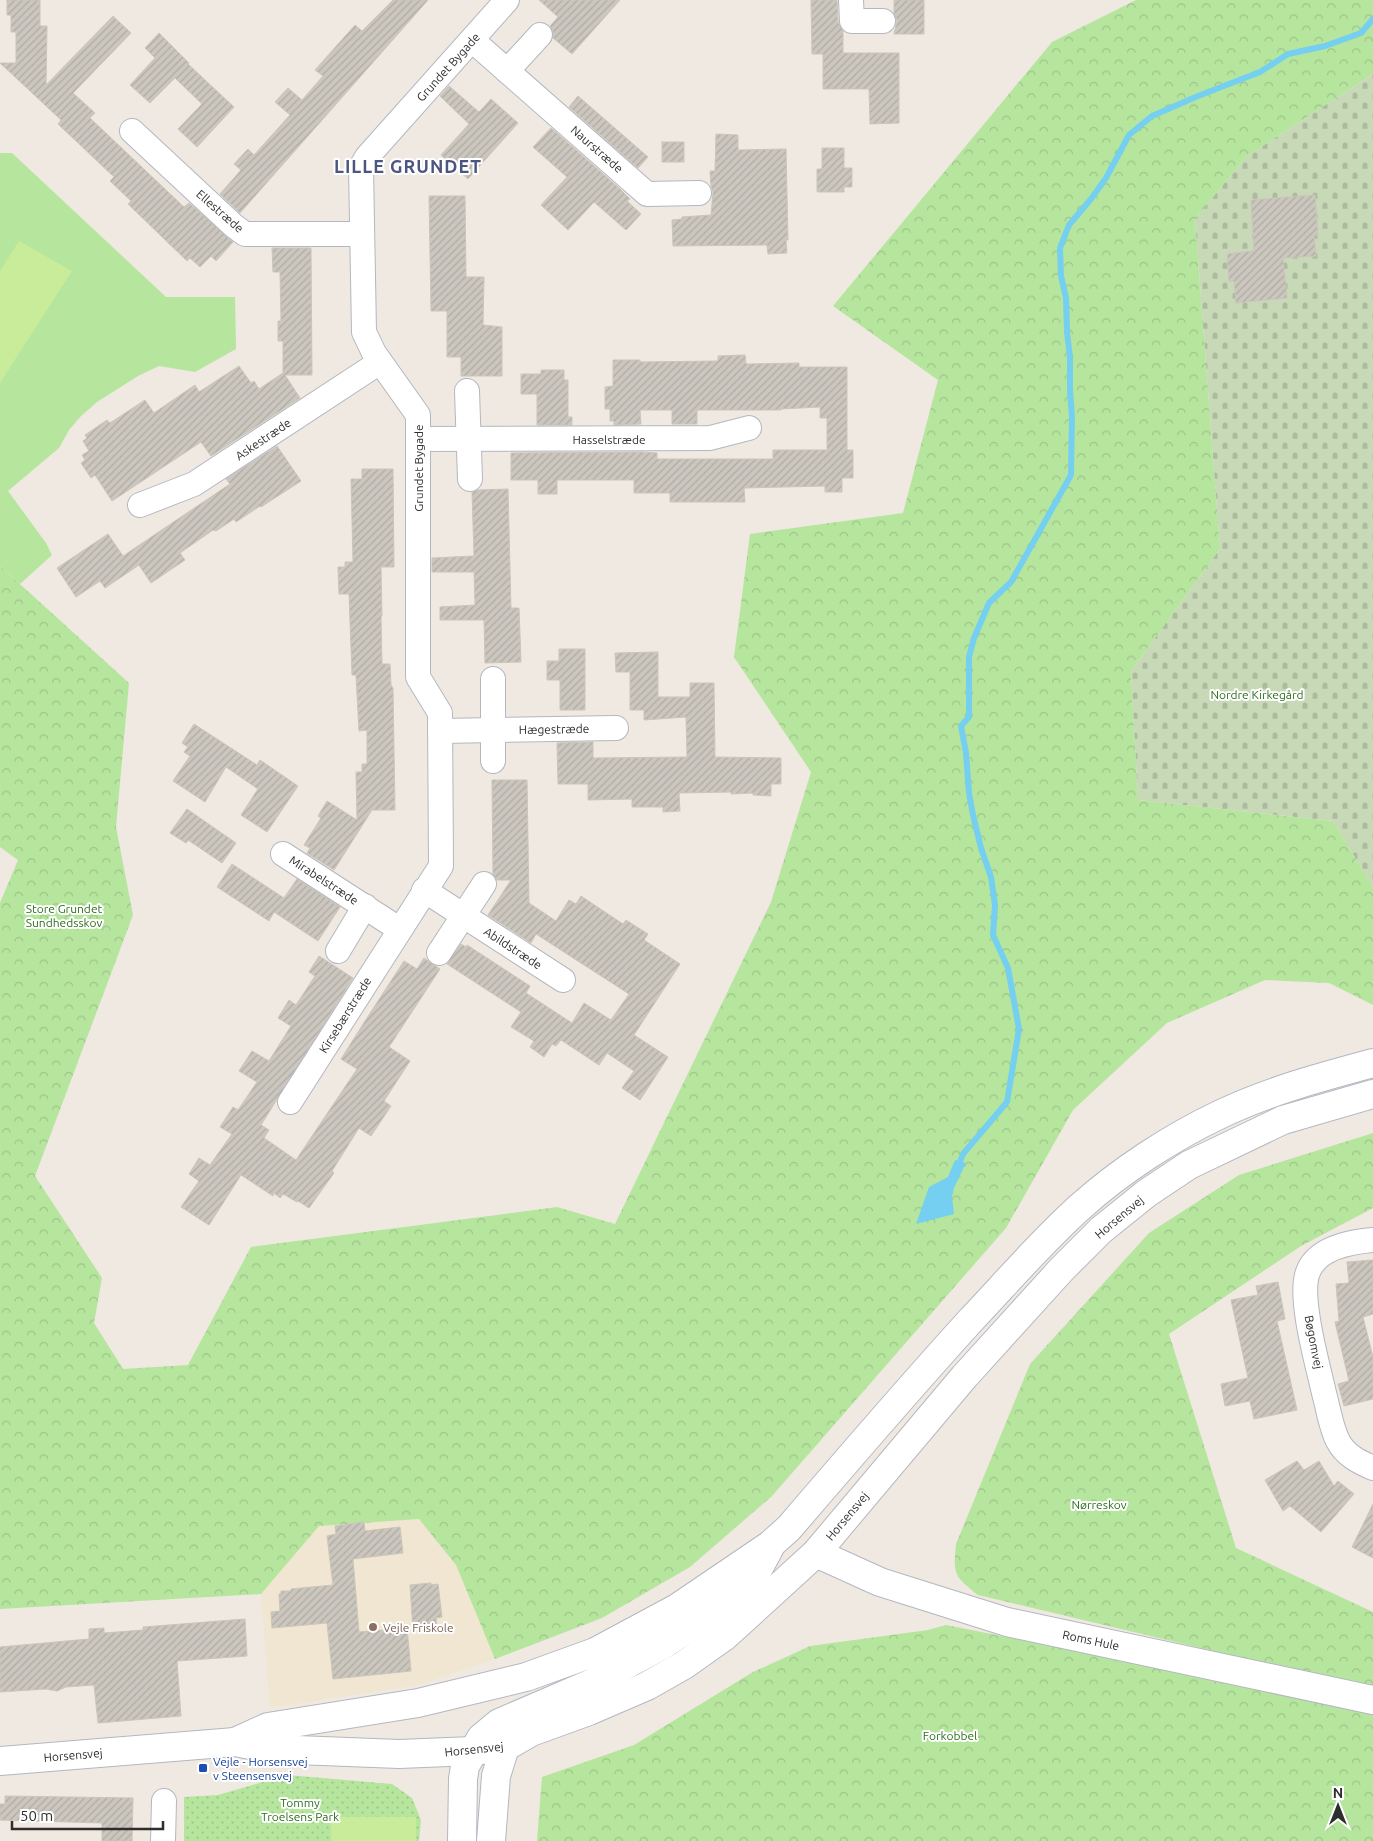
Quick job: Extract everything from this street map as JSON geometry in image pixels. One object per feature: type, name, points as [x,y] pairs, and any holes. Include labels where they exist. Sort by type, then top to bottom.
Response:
[{"type":"main road","name":"Horsensvej","points":[[235,1742],[268,1727],[418,1703],[535,1675],[595,1652],[677,1608],[770,1546],[1034,1252],[1081,1206],[1128,1169],[1175,1139],[1220,1114],[1272,1093],[1373,1063]]},
{"type":"main road","name":"Horsensvej","points":[[0,1762],[235,1742],[271,1749],[306,1751],[399,1754],[473,1751],[505,1747],[531,1732],[589,1711],[647,1686],[684,1665],[725,1636],[816,1553],[964,1377],[1061,1270],[1101,1230],[1147,1193],[1189,1165],[1282,1120],[1373,1094]]},
{"type":"main road","points":[[462,1841],[465,1766],[481,1738],[499,1723],[592,1683],[661,1646],[702,1620],[751,1582],[770,1546]]},
{"type":"main road","name":"Roms Hule","points":[[816,1553],[880,1582],[1008,1622],[1373,1700]]},
{"type":"main road","points":[[490,1841],[496,1776],[505,1747]]},
{"type":"street","name":"Grundet Bygade","points":[[399,929],[441,866],[440,713],[418,677],[418,415],[380,362],[364,332],[361,167],[367,157],[507,0]]},
{"type":"street","points":[[851,0],[852,21],[883,21]]},
{"type":"street","points":[[507,71],[540,35]]},
{"type":"street","name":"Naurstræde","points":[[472,40],[647,194],[699,193]]},
{"type":"street","name":"Ellestræde","points":[[132,131],[245,234],[361,234]]},
{"type":"street","name":"Askestræde","points":[[140,505],[194,484],[380,362]]},
{"type":"street","points":[[467,391],[470,479]]},
{"type":"street","name":"Hasselstræde","points":[[418,439],[710,438],[749,428]]},
{"type":"street","points":[[493,679],[493,761]]},
{"type":"street","name":"Hægestræde","points":[[440,731],[616,728]]},
{"type":"street","name":"Mirabelstræde","points":[[283,854],[399,929]]},
{"type":"street","points":[[439,953],[484,884]]},
{"type":"street","name":"Abildstræde","points":[[424,890],[563,980]]},
{"type":"street","name":"Mirabelstræde","points":[[338,951],[365,906]]},
{"type":"street","name":"Kirsebærstræde","points":[[290,1102],[399,929]]},
{"type":"street","name":"Bøgomvej","points":[[1373,1240],[1353,1242],[1318,1257],[1308,1273],[1305,1294],[1312,1340],[1329,1413],[1338,1441],[1356,1461],[1373,1468]]},
{"type":"street","points":[[163,1841],[164,1801]]},
{"type":"shaded area","name":"Vejle Friskole","points":[[419,1519],[456,1565],[495,1659],[418,1685],[270,1708],[261,1594],[319,1526]]},
{"type":"green space","name":"Store Grundet Sundhedsskov","points":[[1136,0],[1373,0],[1373,74],[1246,157],[1195,219],[1220,549],[1131,671],[1138,800],[1333,821],[1373,887],[1373,1005],[1329,983],[1265,980],[1167,1023],[1073,1110],[1006,1228],[772,1496],[690,1567],[602,1618],[495,1659],[456,1565],[419,1519],[319,1526],[261,1594],[0,1609],[0,903],[18,860],[0,847],[0,566],[129,683],[116,827],[133,915],[35,1176],[102,1278],[94,1323],[123,1369],[188,1365],[251,1247],[557,1207],[615,1224],[771,902],[811,772],[734,657],[750,534],[903,513],[938,380],[833,306],[1052,42]]},
{"type":"green space","name":"Nordre Kirkegård","points":[[1373,74],[1373,887],[1333,821],[1138,800],[1131,671],[1220,549],[1195,219],[1246,157]]},
{"type":"green space","points":[[0,153],[12,153],[166,297],[235,297],[236,349],[195,372],[159,366],[138,376],[97,402],[81,416],[69,430],[59,448],[8,491],[46,543],[52,555],[20,584],[0,566]]},
{"type":"green space","points":[[19,241],[72,271],[0,383],[0,271]]},
{"type":"green space","name":"Nørreskov","points":[[1373,1133],[1373,1208],[1301,1246],[1169,1334],[1236,1548],[1373,1612],[1373,1689],[978,1595],[964,1583],[955,1569],[956,1544],[1030,1364],[1149,1233],[1239,1175]]},
{"type":"green space","name":"Forkobbel","points":[[946,1625],[1373,1710],[1373,1841],[537,1841],[542,1777],[634,1745],[753,1672],[810,1646],[928,1630]]},
{"type":"green space","name":"Tommy Troelsens Park","points":[[287,1775],[392,1784],[412,1798],[421,1820],[419,1841],[184,1841],[184,1797],[218,1795]]},
{"type":"green space","points":[[331,1817],[416,1817],[416,1841],[331,1841]]},
{"type":"water","points":[[955,1160],[966,1163],[954,1188],[952,1197],[954,1214],[916,1224],[929,1187],[948,1177]]},
{"type":"building","points":[[7,0],[40,0],[40,26],[47,26],[46,85],[113,16],[131,33],[73,93],[95,113],[90,118],[184,207],[189,203],[233,242],[216,261],[211,256],[200,267],[190,258],[187,261],[128,204],[131,201],[110,181],[114,177],[58,124],[61,120],[0,63],[16,63],[16,32],[11,32],[11,15],[7,15]]},
{"type":"building","points":[[393,0],[428,0],[240,213],[220,194],[241,170],[234,164],[248,149],[254,155],[290,115],[275,102],[288,88],[302,100],[323,76],[315,70],[355,25],[362,31]]},
{"type":"building","points":[[539,0],[620,0],[572,54],[553,38],[553,31],[550,26],[558,17]]},
{"type":"building","points":[[811,0],[837,0],[838,22],[843,31],[843,53],[899,53],[899,123],[870,124],[869,89],[823,89],[823,54],[812,54]]},
{"type":"building","points":[[894,0],[924,0],[924,34],[894,34],[897,21],[894,13]]},
{"type":"building","points":[[159,33],[188,64],[234,107],[197,147],[178,129],[202,104],[175,78],[150,103],[130,85],[155,58],[145,48]]},
{"type":"building","points":[[449,86],[479,112],[491,99],[518,123],[468,179],[441,155],[469,124],[440,96]]},
{"type":"building","points":[[578,96],[648,157],[638,168],[569,107]]},
{"type":"building","points":[[551,128],[630,199],[627,201],[641,214],[626,230],[594,202],[568,230],[541,205],[567,177],[533,147]]},
{"type":"building","points":[[716,134],[738,135],[738,150],[786,149],[787,253],[768,254],[767,245],[673,246],[672,220],[682,219],[682,217],[711,215],[713,192],[710,171],[715,171]]},
{"type":"building","points":[[662,142],[684,142],[684,162],[662,162]]},
{"type":"building","points":[[822,148],[844,148],[844,168],[852,168],[852,187],[844,187],[844,192],[817,192],[817,169],[822,169]]},
{"type":"building","points":[[1315,195],[1318,235],[1314,235],[1316,256],[1283,258],[1287,298],[1236,303],[1234,281],[1229,281],[1227,254],[1254,251],[1251,200]]},
{"type":"building","points":[[429,196],[465,196],[466,277],[484,277],[483,325],[502,327],[502,376],[461,376],[461,357],[447,357],[447,311],[431,311]]},
{"type":"building","points":[[272,248],[311,248],[312,375],[285,375],[300,398],[211,456],[201,442],[112,501],[95,475],[91,478],[81,463],[85,460],[82,455],[89,451],[83,441],[87,438],[85,435],[107,420],[110,423],[145,400],[154,413],[195,385],[199,392],[239,366],[251,383],[254,381],[259,389],[283,373],[283,341],[278,341],[278,321],[281,321],[280,272],[273,272]]},
{"type":"building","points":[[745,355],[746,364],[799,363],[799,367],[847,367],[847,450],[853,450],[853,478],[842,478],[842,492],[825,492],[825,486],[744,488],[745,502],[670,502],[670,493],[634,493],[634,480],[557,480],[557,494],[538,494],[538,480],[511,480],[511,453],[641,452],[657,453],[657,459],[773,459],[773,450],[827,450],[827,418],[820,418],[820,407],[781,410],[697,410],[697,424],[672,424],[672,410],[640,410],[641,424],[614,425],[614,421],[610,421],[610,409],[605,409],[605,387],[613,386],[613,360],[640,360],[640,362],[718,361],[718,356]]},
{"type":"building","points":[[541,370],[564,370],[564,380],[568,380],[568,417],[572,417],[572,425],[537,425],[537,394],[521,394],[521,374],[541,374]]},
{"type":"building","points":[[277,446],[301,481],[236,522],[234,519],[216,531],[213,530],[180,553],[185,560],[151,583],[139,565],[105,588],[100,581],[76,597],[57,568],[108,534],[123,556],[230,484],[226,479]]},
{"type":"building","points":[[362,469],[393,469],[394,567],[381,567],[381,616],[382,664],[390,664],[391,685],[393,688],[395,810],[372,810],[334,870],[307,853],[310,848],[304,845],[321,818],[318,816],[327,801],[357,820],[356,772],[362,772],[362,764],[367,764],[367,730],[359,731],[356,675],[352,675],[349,594],[339,594],[338,567],[345,567],[345,562],[353,562],[351,479],[362,479]]},
{"type":"building","points":[[508,489],[511,608],[519,608],[521,662],[485,663],[484,620],[440,620],[440,607],[475,605],[474,572],[432,572],[432,558],[474,556],[472,492]]},
{"type":"building","points":[[559,649],[585,649],[585,710],[560,710],[560,680],[547,680],[547,661],[559,661]]},
{"type":"building","points":[[658,652],[658,697],[690,697],[690,683],[714,683],[715,757],[781,758],[781,784],[771,784],[771,796],[753,795],[753,793],[731,794],[731,792],[679,793],[680,811],[663,812],[663,807],[632,807],[632,799],[588,800],[588,784],[558,784],[557,743],[593,742],[593,758],[687,757],[686,717],[644,720],[644,710],[630,710],[630,672],[616,672],[615,653]]},
{"type":"building","points":[[194,724],[257,765],[260,760],[298,786],[267,832],[241,815],[258,789],[226,767],[205,802],[173,781],[190,756],[184,752],[188,747],[182,743]]},
{"type":"building","points":[[492,780],[527,780],[529,903],[556,921],[569,900],[576,904],[581,896],[623,924],[626,920],[648,934],[644,940],[680,964],[634,1035],[668,1057],[640,1100],[622,1088],[634,1071],[607,1053],[599,1065],[561,1040],[556,1046],[552,1044],[544,1057],[530,1047],[534,1041],[511,1027],[521,1012],[447,964],[461,944],[466,947],[467,945],[530,986],[526,993],[572,1023],[584,1003],[611,1020],[629,994],[536,934],[531,943],[488,915],[511,880],[497,880],[493,874]]},
{"type":"building","points":[[187,809],[236,843],[222,863],[188,840],[186,843],[170,833]]},
{"type":"building","points":[[232,864],[284,898],[297,879],[340,907],[318,941],[274,912],[269,921],[217,887]]},
{"type":"building","points":[[319,956],[353,978],[261,1125],[269,1130],[264,1138],[296,1160],[357,1069],[341,1059],[365,1021],[404,961],[417,969],[424,958],[440,969],[389,1047],[410,1061],[384,1101],[391,1106],[371,1136],[359,1128],[332,1171],[334,1173],[309,1208],[283,1194],[280,1198],[274,1193],[273,1196],[241,1175],[209,1225],[181,1207],[199,1181],[189,1174],[199,1158],[210,1165],[232,1134],[220,1127],[233,1107],[238,1110],[257,1082],[239,1071],[252,1051],[269,1061],[291,1026],[278,1018],[289,1000],[296,1005],[315,976],[309,972]]},
{"type":"building","points":[[1373,1260],[1373,1314],[1363,1317],[1373,1357],[1373,1399],[1344,1406],[1338,1384],[1349,1381],[1335,1322],[1339,1321],[1336,1284],[1349,1283],[1347,1262]]},
{"type":"building","points":[[1278,1282],[1285,1319],[1277,1321],[1297,1410],[1254,1419],[1250,1401],[1225,1406],[1221,1384],[1248,1378],[1231,1300],[1258,1295],[1256,1286]]},
{"type":"building","points":[[1297,1461],[1304,1470],[1319,1461],[1334,1486],[1338,1481],[1354,1494],[1321,1532],[1290,1506],[1283,1511],[1265,1480]]},
{"type":"building","points":[[1373,1504],[1373,1558],[1352,1547]]},
{"type":"building","points":[[364,1522],[365,1531],[400,1527],[403,1553],[353,1559],[359,1632],[407,1628],[411,1671],[333,1679],[327,1623],[272,1628],[271,1612],[280,1611],[279,1594],[281,1594],[281,1591],[333,1585],[327,1536],[336,1534],[335,1526]]},
{"type":"building","points":[[431,1583],[431,1585],[438,1584],[442,1617],[436,1618],[437,1628],[413,1630],[410,1585]]},
{"type":"building","points":[[245,1619],[247,1656],[177,1661],[181,1716],[98,1723],[94,1685],[66,1687],[57,1691],[46,1689],[0,1692],[0,1647],[89,1639],[89,1629],[104,1628],[104,1633],[143,1630],[143,1627]]},
{"type":"building","points":[[5,1796],[133,1798],[132,1841],[102,1841],[102,1823],[0,1820],[0,1804],[5,1804]]},
{"type":"waterway","points":[[958,1167],[963,1154],[1007,1102],[1019,1029],[1008,968],[993,935],[995,905],[991,877],[981,848],[973,815],[961,726],[969,717],[969,657],[974,638],[989,603],[1011,582],[1071,475],[1072,416],[1070,358],[1066,298],[1061,276],[1060,248],[1069,225],[1106,178],[1129,135],[1152,116],[1260,72],[1288,54],[1325,46],[1361,33],[1373,19]]},
{"type":"place","name":"Vejle Friskole","points":[[373,1627]]},
{"type":"place","name":"Vejle - Horsensvej v Steensensvej","points":[[203,1768]]},
{"type":"district","name":"LILLE GRUNDET","points":[[408,166]]}]
